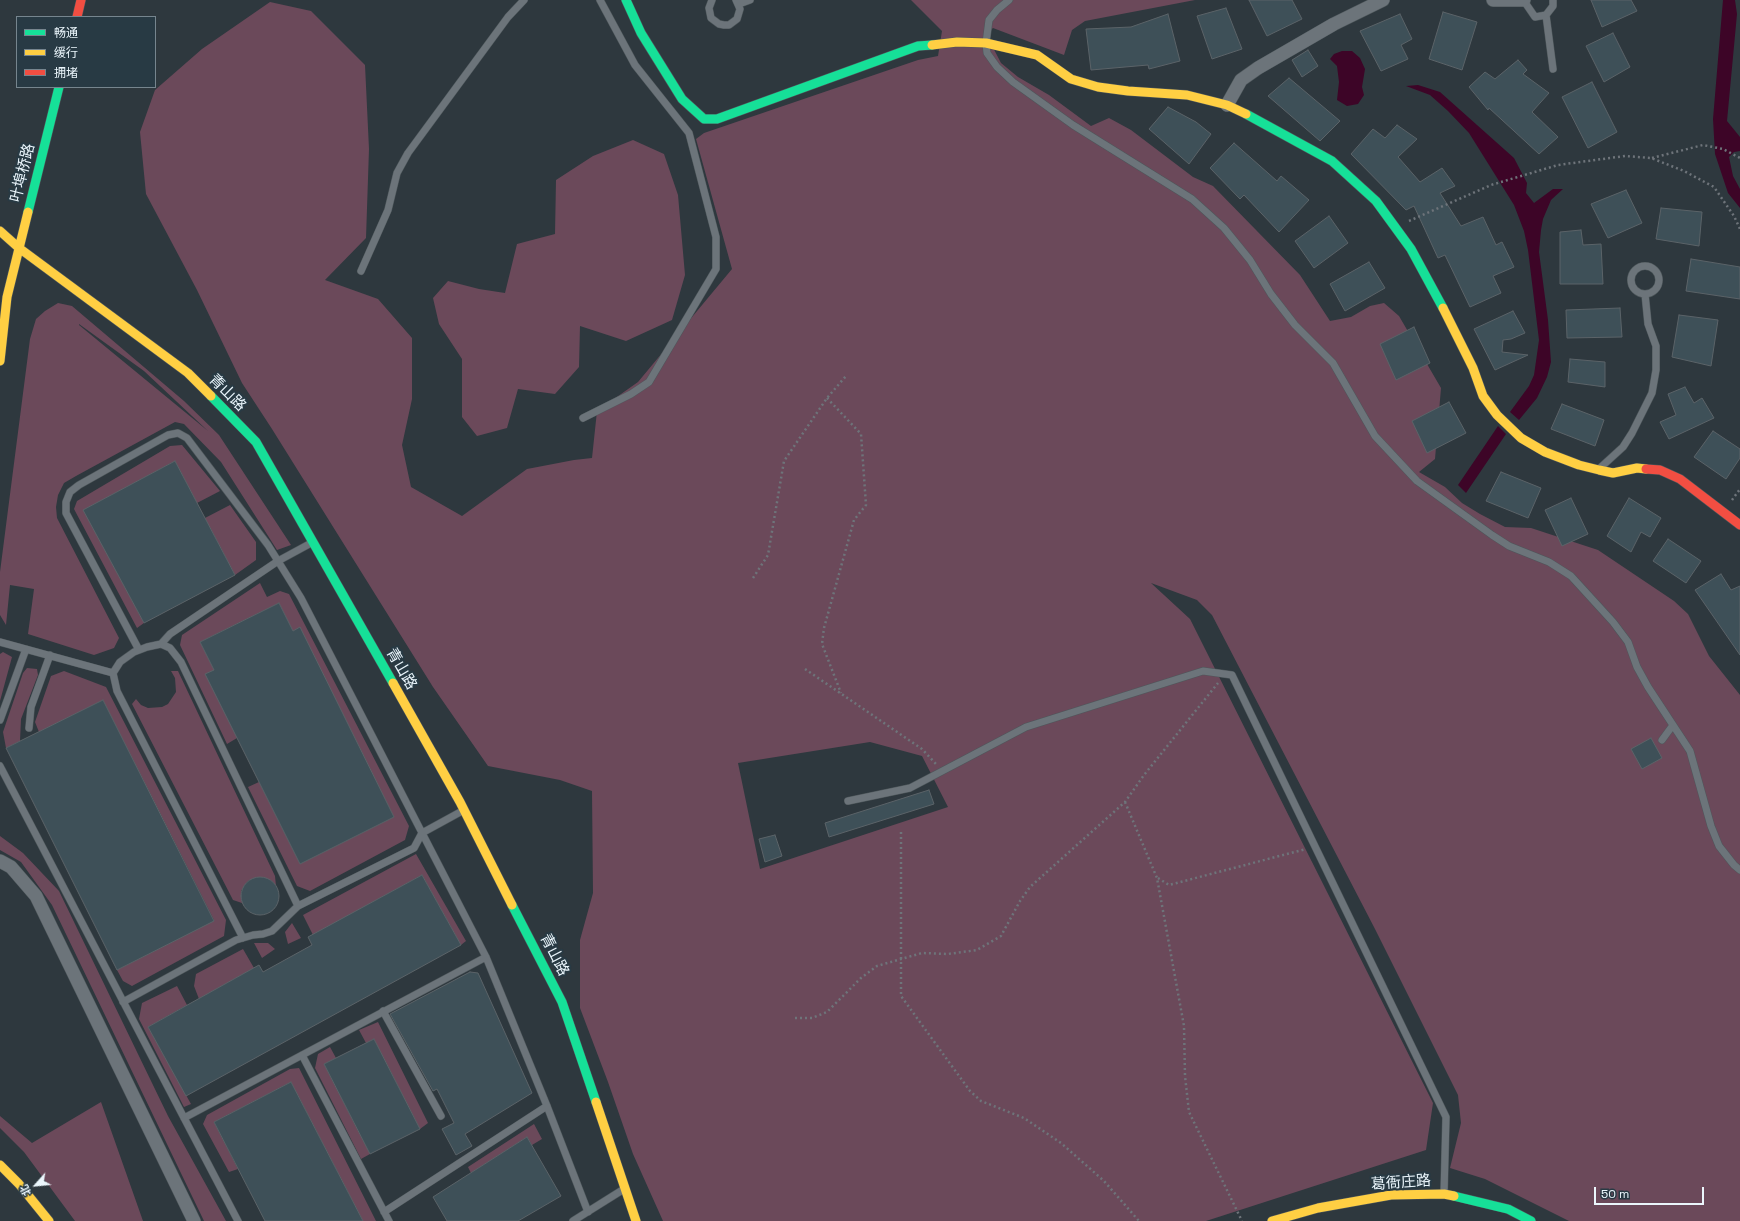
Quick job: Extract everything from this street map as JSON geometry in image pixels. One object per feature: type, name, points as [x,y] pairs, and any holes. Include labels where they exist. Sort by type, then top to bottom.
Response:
[{"type":"street","points":[[77,16],[81,0]]},
{"type":"street","points":[[626,0],[641,33],[682,99],[704,118],[717,119],[918,46],[957,42],[986,43],[1037,55],[1071,79],[1098,87],[1128,91],[1187,95],[1227,105],[1255,118],[1332,161],[1376,201],[1411,249],[1439,299],[1472,368],[1483,396],[1497,415],[1521,438],[1545,452],[1579,465],[1598,470],[1613,473],[1638,468],[1660,470],[1680,479],[1740,524]]},
{"type":"street","points":[[1227,105],[1241,80],[1258,68],[1334,24],[1383,0]]},
{"type":"street","points":[[1493,0],[1524,0]]},
{"type":"street","name":"叶埠桥路","points":[[0,361],[7,297],[59,88]]},
{"type":"street","name":"青山路","points":[[0,231],[19,248],[188,372],[256,442],[464,810],[562,1002],[636,1221]]},
{"type":"street","points":[[0,861],[11,867],[36,896],[194,1221]]},
{"type":"street","points":[[0,1164],[19,1184],[49,1221]]},
{"type":"street","name":"葛衙庄路","points":[[1272,1221],[1318,1208],[1391,1195],[1444,1194],[1508,1209],[1531,1221]]},
{"type":"lane","points":[[362,271],[388,210],[398,173],[408,153],[508,17],[524,0]]},
{"type":"lane","points":[[583,418],[631,394],[649,382],[716,269],[716,237],[688,133],[635,65],[600,0]]},
{"type":"lane","points":[[712,0],[709,8],[711,18],[719,24],[724,25],[729,25],[737,19],[740,9],[738,2],[750,0]]},
{"type":"lane","points":[[1009,0],[997,10],[989,20],[986,43],[987,53],[997,67],[1013,82],[1073,125],[1192,199],[1224,228],[1250,260],[1271,294],[1295,325],[1333,364],[1375,436],[1418,481],[1509,546],[1549,562],[1571,576],[1613,622],[1628,642],[1637,667],[1648,688],[1690,751],[1719,846],[1734,865],[1740,870]]},
{"type":"lane","points":[[1524,0],[1535,17],[1546,15]]},
{"type":"lane","points":[[1553,0],[1552,6],[1546,15],[1553,69]]},
{"type":"lane","points":[[1646,266],[1654,269],[1657,273],[1659,282],[1654,291],[1646,294],[1641,294],[1633,289],[1631,280],[1631,276],[1637,268],[1646,266]]},
{"type":"lane","points":[[1598,470],[1623,447],[1652,393],[1656,370],[1656,346],[1648,324],[1646,294]]},
{"type":"lane","points":[[139,650],[66,513],[66,502],[70,492],[79,485],[168,435],[178,433],[187,438],[268,545],[301,598],[486,957],[547,1106],[588,1212]]},
{"type":"lane","points":[[243,938],[117,691],[113,673],[120,662],[139,650],[161,644],[170,634],[278,561],[313,542]]},
{"type":"lane","points":[[0,642],[113,673]]},
{"type":"lane","points":[[161,644],[170,648],[181,662],[298,906]]},
{"type":"lane","points":[[0,720],[26,649]]},
{"type":"lane","points":[[28,728],[31,707],[50,656]]},
{"type":"lane","points":[[848,800],[910,788],[1026,727],[1203,671],[1232,675],[1446,1117],[1444,1194]]},
{"type":"lane","points":[[1662,740],[1673,725]]},
{"type":"lane","points":[[0,766],[238,1221]]},
{"type":"lane","points":[[123,1002],[236,940],[272,931],[298,906],[414,848],[422,833],[464,810]]},
{"type":"lane","points":[[184,1118],[486,957]]},
{"type":"lane","points":[[383,1012],[441,1116]]},
{"type":"lane","points":[[302,1055],[389,1221]]},
{"type":"lane","points":[[384,1212],[547,1106]]},
{"type":"lane","points":[[573,1221],[625,1189]]},
{"type":"path","points":[[1651,158],[1703,145],[1723,149],[1740,158]]},
{"type":"path","points":[[1395,227],[1491,185],[1558,165],[1625,156],[1651,158],[1684,171],[1714,187],[1734,216],[1740,229]]},
{"type":"path","points":[[753,578],[768,554],[784,461],[827,398],[846,376]]},
{"type":"path","points":[[827,398],[862,434],[866,505],[854,520],[824,628],[822,644],[841,693]]},
{"type":"path","points":[[806,669],[922,749],[942,771]]},
{"type":"path","points":[[794,1018],[812,1018],[827,1012],[861,978],[877,966],[922,952],[948,954],[977,950],[1001,936],[1030,887],[1125,802],[1144,775],[1225,674]]},
{"type":"path","points":[[1125,802],[1157,878],[1184,1026],[1185,1076],[1189,1112],[1242,1221]]},
{"type":"path","points":[[901,832],[901,996],[970,1091],[982,1101],[1024,1118],[1061,1143],[1104,1181],[1139,1221]]},
{"type":"path","points":[[1157,878],[1169,886],[1315,847]]},
{"type":"shaded area","points":[[911,0],[1195,0],[1085,21],[1072,30],[1064,55],[993,28],[986,34],[1001,63],[1018,77],[1049,95],[1091,126],[1109,118],[1131,130],[1193,177],[1213,186],[1300,275],[1330,321],[1351,317],[1370,306],[1384,303],[1399,316],[1441,388],[1435,459],[1419,472],[1445,487],[1462,503],[1505,527],[1531,528],[1598,550],[1674,601],[1688,614],[1709,656],[1740,695],[1740,1221],[1569,1221],[1485,1179],[1450,1168],[1461,1123],[1458,1095],[1375,929],[1212,615],[1197,600],[1151,583],[1190,619],[1433,1103],[1426,1150],[1206,1221],[663,1221],[633,1154],[580,1008],[580,940],[593,893],[592,791],[560,780],[488,766],[433,687],[242,383],[197,290],[146,194],[140,132],[155,90],[202,49],[270,2],[311,11],[365,65],[369,149],[366,238],[325,280],[378,299],[412,338],[412,399],[402,445],[411,487],[462,516],[527,469],[592,458],[597,411],[638,382],[732,269],[696,139],[704,133],[918,60],[938,56],[942,31]],"holes":[[[870,742],[922,756],[948,807],[760,869],[738,763]]]},
{"type":"shaded area","points":[[1723,0],[1735,0],[1737,14],[1727,121],[1740,137],[1740,151],[1734,152],[1729,157],[1733,176],[1740,189],[1740,208],[1728,193],[1715,154],[1713,119]]},
{"type":"shaded area","points":[[1342,51],[1352,51],[1360,58],[1365,69],[1362,87],[1364,95],[1358,104],[1347,106],[1337,100],[1339,82],[1337,66],[1330,59],[1334,54]]},
{"type":"shaded area","points":[[1418,85],[1440,92],[1514,158],[1527,183],[1526,193],[1534,203],[1553,189],[1563,189],[1551,200],[1543,219],[1539,252],[1548,320],[1551,362],[1547,377],[1537,398],[1519,420],[1510,412],[1529,386],[1534,375],[1539,340],[1528,250],[1524,231],[1514,205],[1469,133],[1430,95],[1406,86]]},
{"type":"shaded area","points":[[633,140],[664,154],[678,195],[685,275],[672,320],[626,341],[580,326],[579,367],[555,394],[518,389],[507,428],[477,436],[462,417],[462,359],[439,324],[433,298],[448,281],[479,289],[505,293],[517,244],[555,234],[556,180],[593,156]]},
{"type":"shaded area","points":[[58,303],[72,306],[184,401],[219,435],[291,545],[277,550],[221,462],[184,424],[175,422],[76,476],[64,483],[58,495],[56,507],[57,518],[119,638],[114,648],[94,655],[28,634],[34,589],[10,585],[6,625],[0,615],[0,572],[30,339],[36,319]],"holes":[[[79,324],[144,371],[208,431]]]},
{"type":"shaded area","points":[[1498,426],[1506,434],[1466,493],[1458,485]]},
{"type":"shaded area","points":[[182,445],[220,491],[197,503],[175,461],[84,510],[144,623],[137,628],[74,509],[77,501],[170,446]]},
{"type":"shaded area","points":[[230,505],[256,542],[256,560],[235,575],[205,518]]},
{"type":"shaded area","points":[[260,583],[267,597],[280,591],[289,594],[409,826],[405,840],[310,891],[297,886],[248,787],[259,782],[300,864],[394,817],[300,628],[293,631],[279,603],[200,642],[214,670],[237,738],[227,744],[180,645],[182,635]]},
{"type":"shaded area","points":[[3,652],[12,657],[0,701],[0,654]]},
{"type":"shaded area","points":[[27,668],[37,669],[38,675],[21,719],[20,741],[6,748],[3,732],[23,673]]},
{"type":"shaded area","points":[[64,671],[106,687],[226,920],[224,936],[132,986],[123,981],[117,970],[214,920],[103,700],[39,732],[35,722],[51,676]]},
{"type":"shaded area","points":[[171,671],[178,671],[275,876],[276,886],[272,881],[260,877],[248,881],[241,891],[242,903],[233,900],[132,704],[136,699],[141,705],[148,708],[162,707],[168,704],[176,692],[175,678]]},
{"type":"shaded area","points":[[0,836],[23,853],[59,891],[168,1116],[226,1221],[204,1221],[52,905],[21,862],[0,850]]},
{"type":"shaded area","points":[[416,854],[466,941],[461,945],[422,875],[313,935],[303,915]]},
{"type":"shaded area","points":[[292,923],[301,938],[288,944],[285,932]]},
{"type":"shaded area","points":[[254,943],[268,943],[275,949],[262,958]]},
{"type":"shaded area","points":[[243,949],[254,968],[199,999],[194,986],[196,974]]},
{"type":"shaded area","points":[[177,986],[187,1005],[148,1027],[191,1104],[184,1107],[139,1019],[142,1003]]},
{"type":"shaded area","points":[[378,1022],[428,1123],[420,1129],[374,1039],[366,1043],[359,1030]]},
{"type":"shaded area","points":[[330,1047],[336,1058],[324,1064],[370,1154],[361,1159],[315,1068],[318,1054]]},
{"type":"shaded area","points":[[299,1068],[376,1221],[363,1221],[291,1082],[214,1122],[238,1169],[229,1172],[203,1124],[207,1115],[290,1069]]},
{"type":"shaded area","points":[[101,1102],[143,1221],[75,1221],[24,1152],[0,1128],[0,1116],[32,1143]]},
{"type":"shaded area","points":[[534,1124],[542,1139],[532,1145],[527,1137],[471,1173],[468,1167]]},
{"type":"building","points":[[1249,0],[1292,0],[1302,19],[1267,36]]},
{"type":"building","points":[[1591,0],[1631,0],[1637,11],[1602,27]]},
{"type":"building","points":[[1226,8],[1242,49],[1212,59],[1197,16]]},
{"type":"building","points":[[1443,12],[1477,22],[1462,70],[1429,59]]},
{"type":"building","points":[[1168,14],[1180,61],[1149,69],[1148,65],[1091,70],[1086,29],[1131,27]]},
{"type":"building","points":[[1400,14],[1412,39],[1401,45],[1408,59],[1381,71],[1360,31]]},
{"type":"building","points":[[1613,33],[1630,67],[1604,82],[1586,46]]},
{"type":"building","points":[[1308,50],[1318,66],[1302,77],[1292,60]]},
{"type":"building","points":[[1518,60],[1527,70],[1523,74],[1549,93],[1532,112],[1558,137],[1539,154],[1489,108],[1488,110],[1469,87],[1485,72],[1495,79]]},
{"type":"building","points":[[1289,78],[1340,121],[1320,141],[1268,96]]},
{"type":"building","points":[[1592,82],[1617,132],[1588,148],[1562,97]]},
{"type":"building","points":[[1168,107],[1196,122],[1211,134],[1189,164],[1149,129]]},
{"type":"building","points":[[1397,125],[1417,139],[1398,157],[1420,182],[1442,168],[1455,186],[1440,193],[1461,226],[1483,217],[1496,245],[1502,242],[1514,267],[1493,276],[1501,293],[1470,307],[1445,255],[1438,258],[1414,206],[1406,210],[1351,154],[1373,129],[1385,138]]},
{"type":"building","points":[[1234,143],[1277,181],[1281,176],[1309,200],[1279,232],[1244,195],[1240,199],[1210,168]]},
{"type":"building","points":[[1626,190],[1642,223],[1608,238],[1591,204]]},
{"type":"building","points":[[1661,208],[1702,212],[1699,246],[1656,239]]},
{"type":"building","points":[[1329,216],[1348,243],[1314,268],[1295,241]]},
{"type":"building","points":[[1581,230],[1583,245],[1601,244],[1603,284],[1560,284],[1560,232]]},
{"type":"building","points":[[1691,259],[1740,267],[1740,299],[1686,291]]},
{"type":"building","points":[[1369,262],[1385,288],[1345,311],[1330,284]]},
{"type":"building","points":[[1620,308],[1622,337],[1567,338],[1566,310]]},
{"type":"building","points":[[1513,311],[1525,333],[1511,339],[1503,340],[1502,352],[1528,355],[1495,370],[1474,329]]},
{"type":"building","points":[[1679,315],[1718,320],[1711,366],[1672,357]]},
{"type":"building","points":[[1414,327],[1430,363],[1396,380],[1380,344]]},
{"type":"building","points":[[1570,359],[1605,362],[1605,387],[1568,382]]},
{"type":"building","points":[[1685,387],[1694,403],[1702,398],[1714,418],[1669,439],[1660,422],[1676,415],[1668,394]]},
{"type":"building","points":[[1449,402],[1466,433],[1427,453],[1412,421]]},
{"type":"building","points":[[1562,404],[1604,420],[1595,446],[1551,429]]},
{"type":"building","points":[[1713,431],[1740,449],[1740,458],[1726,479],[1694,457]]},
{"type":"building","points":[[175,461],[235,575],[144,623],[83,510]]},
{"type":"building","points":[[1501,472],[1541,488],[1528,518],[1486,501]]},
{"type":"building","points":[[1571,498],[1588,534],[1562,546],[1545,510]]},
{"type":"building","points":[[1629,498],[1661,518],[1650,537],[1641,532],[1631,552],[1607,536]]},
{"type":"building","points":[[1668,539],[1701,561],[1686,583],[1653,561]]},
{"type":"building","points":[[1721,574],[1731,590],[1740,586],[1740,655],[1695,590]]},
{"type":"building","points":[[279,603],[293,631],[300,627],[394,817],[300,864],[205,674],[214,670],[200,642]]},
{"type":"building","points":[[103,700],[214,921],[117,970],[6,748]]},
{"type":"building","points":[[1651,738],[1662,758],[1642,769],[1631,749]]},
{"type":"building","points":[[929,790],[934,804],[829,837],[825,823]]},
{"type":"building","points":[[775,835],[782,856],[765,862],[759,839]]},
{"type":"building","points":[[422,875],[461,945],[186,1096],[148,1027],[259,965],[263,972],[312,945],[308,937]]},
{"type":"building","points":[[256,877],[264,877],[271,880],[276,885],[279,896],[276,907],[271,912],[264,915],[256,915],[249,912],[244,907],[241,900],[241,892],[244,885],[249,880]]},
{"type":"building","points":[[470,972],[478,973],[532,1093],[465,1134],[472,1146],[456,1155],[442,1129],[454,1123],[437,1089],[433,1091],[390,1014]]},
{"type":"building","points":[[374,1039],[420,1129],[370,1154],[324,1064]]},
{"type":"building","points":[[291,1082],[363,1221],[265,1221],[214,1122]]},
{"type":"building","points":[[527,1137],[561,1196],[518,1221],[447,1221],[433,1197]]},
{"type":"traffic: fast","points":[[626,0],[641,33],[682,99],[704,119],[717,119],[918,46],[932,45]]},
{"type":"traffic: fast","points":[[28,212],[59,88]]},
{"type":"traffic: fast","points":[[1246,114],[1332,161],[1376,201],[1411,249],[1443,308]]},
{"type":"traffic: fast","points":[[211,396],[256,442],[393,683]]},
{"type":"traffic: fast","points":[[512,905],[562,1002],[596,1102]]},
{"type":"traffic: fast","points":[[1454,1196],[1508,1209],[1531,1221]]},
{"type":"traffic: slow","points":[[932,45],[957,42],[986,43],[1037,55],[1071,79],[1098,87],[1128,91],[1187,95],[1227,105],[1246,114]]},
{"type":"traffic: slow","points":[[0,361],[7,297],[28,212]]},
{"type":"traffic: slow","points":[[0,231],[19,248],[188,373],[211,396]]},
{"type":"traffic: slow","points":[[1443,308],[1473,368],[1483,396],[1497,415],[1521,438],[1545,452],[1579,465],[1599,470],[1613,473],[1637,468],[1646,469]]},
{"type":"traffic: slow","points":[[393,683],[460,802],[512,905]]},
{"type":"traffic: slow","points":[[596,1102],[636,1221]]},
{"type":"traffic: slow","points":[[0,1165],[19,1184],[49,1221]]},
{"type":"traffic: slow","points":[[1272,1221],[1318,1208],[1391,1195],[1444,1194],[1454,1196]]},
{"type":"traffic: jam","points":[[77,16],[81,0]]},
{"type":"traffic: jam","points":[[1646,469],[1660,470],[1680,479],[1740,525]]}]
